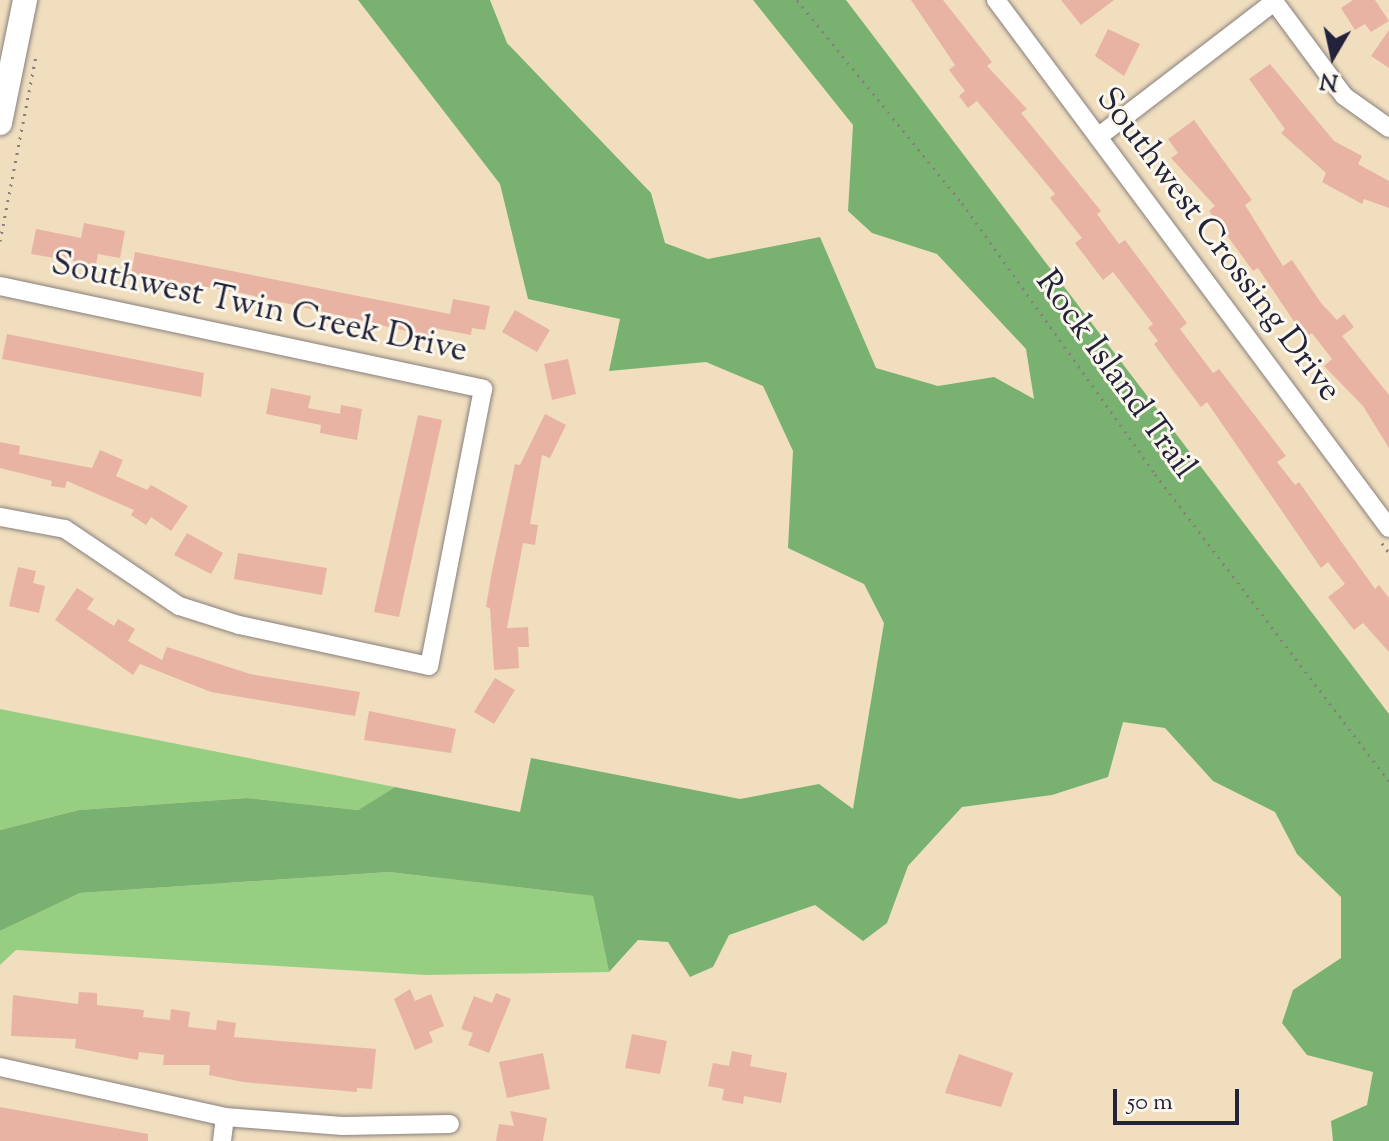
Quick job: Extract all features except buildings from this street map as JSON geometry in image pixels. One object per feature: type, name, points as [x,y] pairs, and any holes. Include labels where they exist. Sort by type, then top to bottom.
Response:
[{"type":"main road","points":[[0,123],[25,0]]},
{"type":"street","name":"Southwest Crossing Drive","points":[[996,0],[1385,536]]},
{"type":"street","points":[[1098,137],[1273,1],[1344,96],[1389,128]]},
{"type":"street","name":"Southwest Twin Creek Drive","points":[[0,286],[483,389],[429,666],[239,625],[179,606],[65,529],[0,517]]},
{"type":"street","points":[[0,1067],[225,1117],[343,1126],[450,1124]]},
{"type":"street","points":[[222,1141],[225,1117]]},
{"type":"path","name":"Rock Island Trail","points":[[797,0],[962,203],[1155,474],[1389,781]]},
{"type":"path","points":[[0,241],[38,45]]},
{"type":"path","points":[[1385,536],[1389,553]]},
{"type":"green space","points":[[358,0],[490,0],[507,43],[651,193],[665,243],[708,259],[820,237],[876,368],[938,386],[994,377],[1034,399],[1026,349],[937,254],[872,233],[848,211],[853,125],[753,0],[846,0],[1389,714],[1389,1141],[1333,1141],[1331,1121],[1367,1105],[1373,1072],[1307,1055],[1282,1023],[1293,990],[1341,958],[1341,897],[1297,854],[1275,812],[1213,781],[1165,728],[1123,722],[1108,777],[1052,795],[962,807],[908,866],[887,923],[863,941],[815,905],[729,935],[713,967],[690,977],[668,942],[638,940],[609,972],[593,896],[389,872],[80,893],[0,931],[0,830],[79,810],[247,798],[358,810],[395,787],[520,812],[531,758],[740,799],[819,784],[853,809],[884,623],[864,584],[788,548],[793,451],[763,386],[706,362],[609,371],[620,319],[528,299],[500,184]]},
{"type":"green space","points":[[0,709],[395,787],[358,810],[247,798],[79,810],[0,830]]},
{"type":"green space","points":[[389,872],[593,896],[609,972],[426,975],[16,950],[0,965],[0,931],[80,893]]}]
